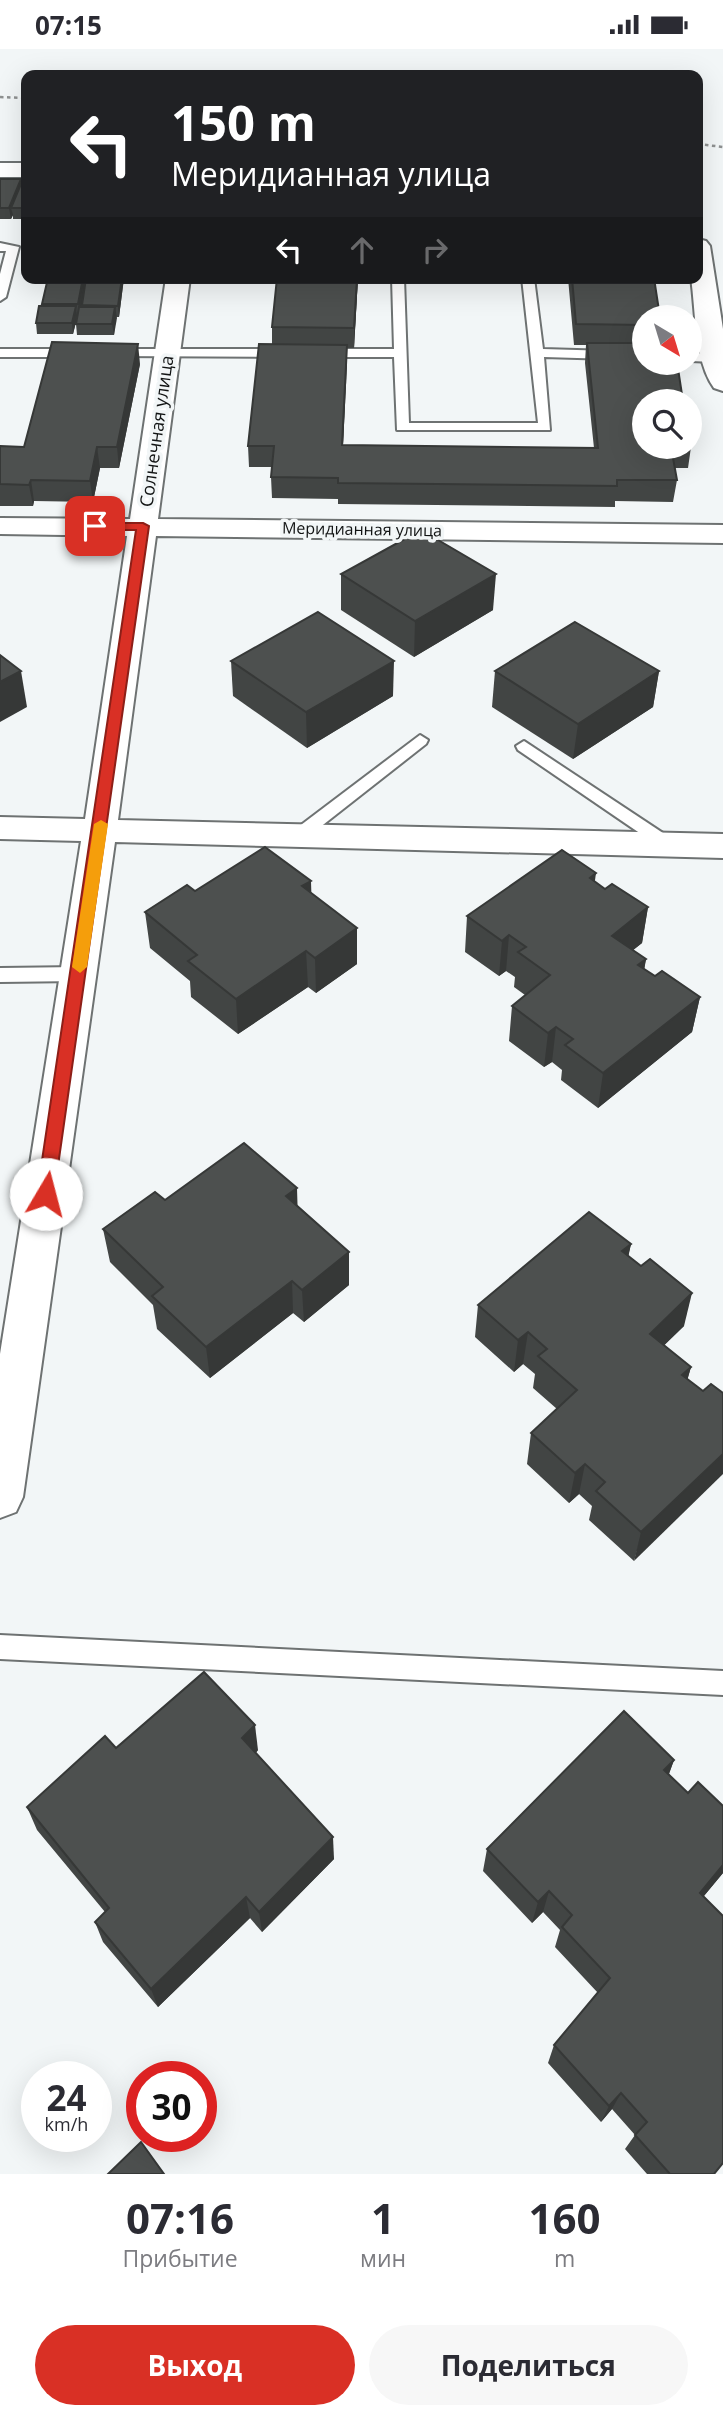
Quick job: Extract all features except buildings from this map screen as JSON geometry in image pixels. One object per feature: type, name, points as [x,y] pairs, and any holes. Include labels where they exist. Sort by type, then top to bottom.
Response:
[{"type":"street","points":[[0,170],[21,170]]},
{"type":"street","points":[[703,279],[715,358],[723,383]]},
{"type":"street","name":"Солнечная улица","points":[[0,1497],[79,974],[177,284]]},
{"type":"street","name":"Меридианная улица","points":[[0,526],[723,534]]},
{"type":"street","points":[[0,828],[723,846]]},
{"type":"lane","points":[[0,247],[13,247],[0,297]]},
{"type":"lane","points":[[398,284],[402,428],[545,427],[529,284]]},
{"type":"lane","points":[[0,353],[83,353]]},
{"type":"lane","points":[[97,353],[400,353]]},
{"type":"lane","points":[[537,353],[632,356]]},
{"type":"lane","points":[[702,357],[715,358]]},
{"type":"lane","points":[[299,835],[420,740]]},
{"type":"lane","points":[[524,746],[669,845]]},
{"type":"lane","points":[[0,975],[79,974]]},
{"type":"lane","points":[[0,1647],[723,1683]]},
{"type":"path","points":[[0,97],[21,98]]},
{"type":"path","points":[[703,145],[723,147]]},
{"type":"slow traffic","points":[[80,967],[101,824]]},
{"type":"route","points":[[46,1194],[143,526],[95,526]]}]
